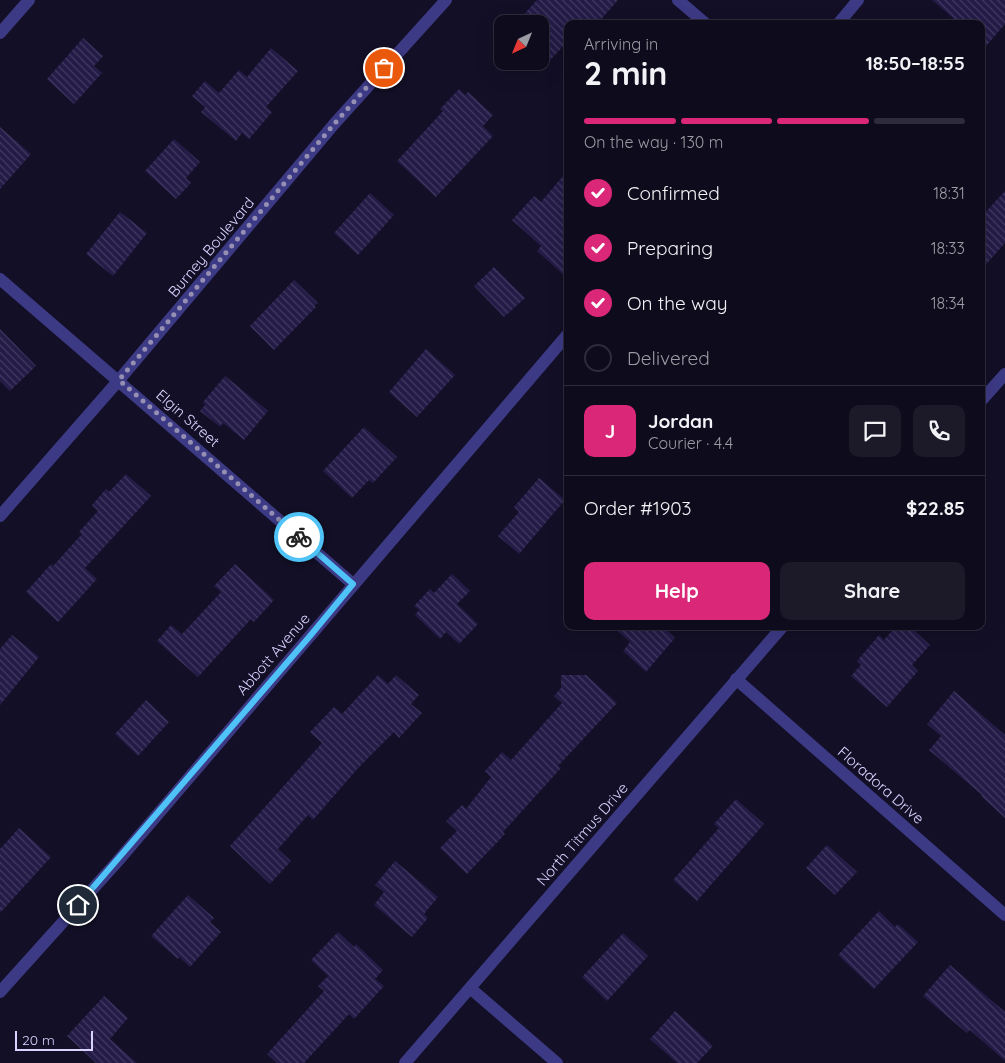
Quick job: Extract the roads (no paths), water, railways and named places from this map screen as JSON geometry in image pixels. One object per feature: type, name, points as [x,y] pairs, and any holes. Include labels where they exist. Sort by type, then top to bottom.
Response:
[{"type":"street","points":[[0,33],[29,0]]},
{"type":"street","name":"Burney Boulevard","points":[[0,516],[254,222],[335,123],[446,0]]},
{"type":"street","points":[[678,0],[701,20]]},
{"type":"street","points":[[841,20],[858,0]]},
{"type":"street","name":"Elgin Street","points":[[0,279],[353,584]]},
{"type":"street","name":"Abbott Avenue","points":[[0,992],[117,862],[564,339]]},
{"type":"street","points":[[985,397],[1004,378]]},
{"type":"street","name":"North Titmus Drive","points":[[406,1063],[779,630]]},
{"type":"street","name":"Floradora Drive","points":[[736,679],[1005,915]]},
{"type":"street","points":[[470,988],[557,1063]]}]
